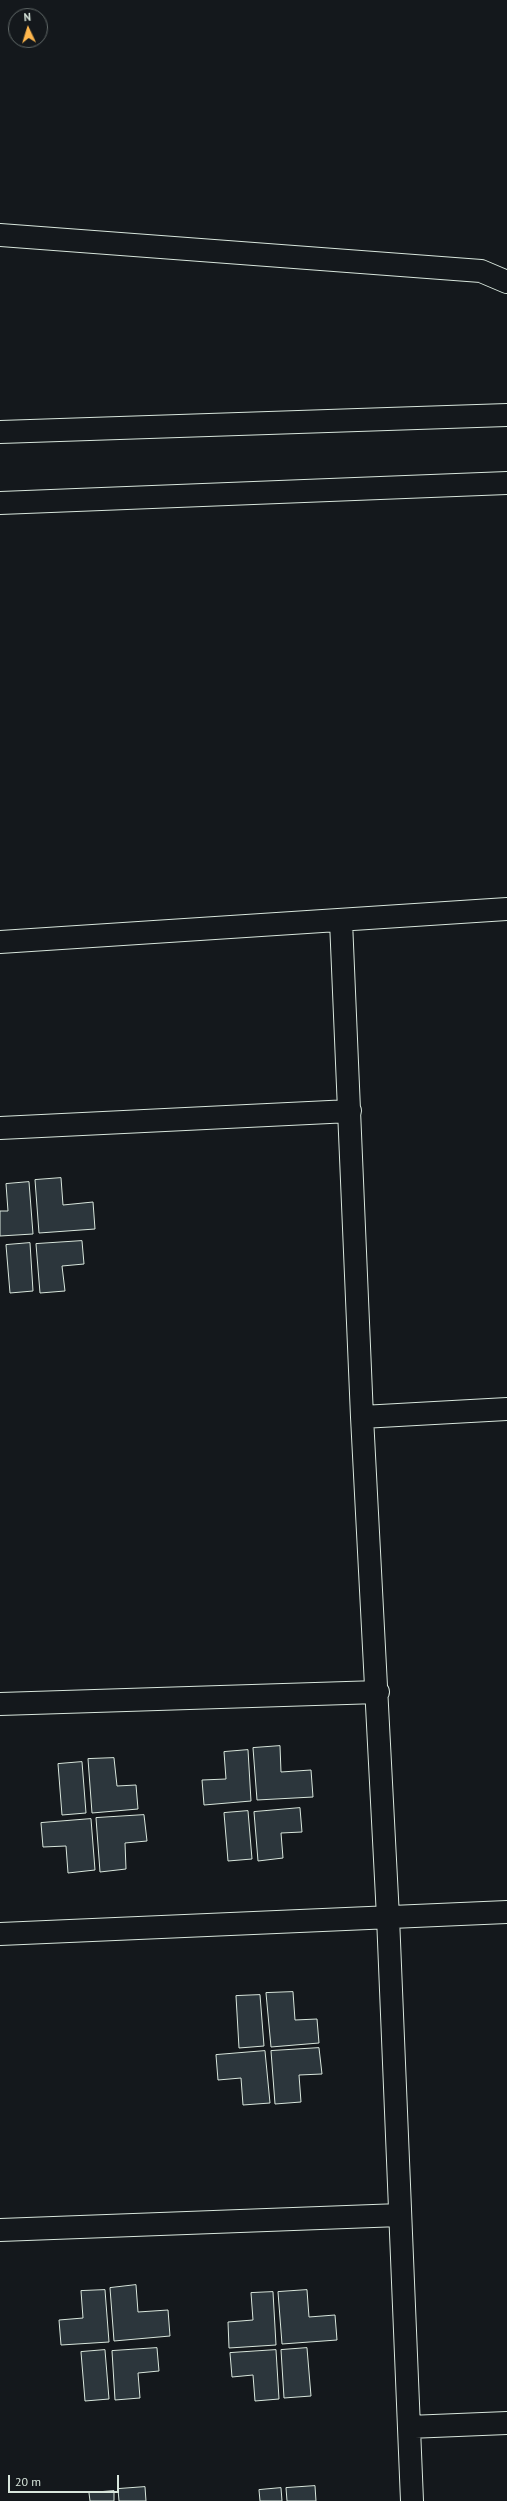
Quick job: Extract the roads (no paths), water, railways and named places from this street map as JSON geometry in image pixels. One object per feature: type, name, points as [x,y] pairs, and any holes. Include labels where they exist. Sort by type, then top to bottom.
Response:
[{"type":"street","points":[[0,235],[481,271],[507,282]]},
{"type":"street","points":[[0,432],[507,415]]},
{"type":"street","points":[[0,503],[507,483]]},
{"type":"street","points":[[0,942],[507,910]]},
{"type":"street","points":[[341,921],[362,1417],[378,1692],[412,2501]]},
{"type":"street","points":[[0,1128],[350,1111]]},
{"type":"street","points":[[362,1417],[507,1410]]},
{"type":"street","points":[[0,1704],[378,1692]]},
{"type":"street","points":[[0,1934],[507,1912]]},
{"type":"street","points":[[0,2230],[400,2215]]},
{"type":"street","points":[[409,2427],[507,2423]]}]
